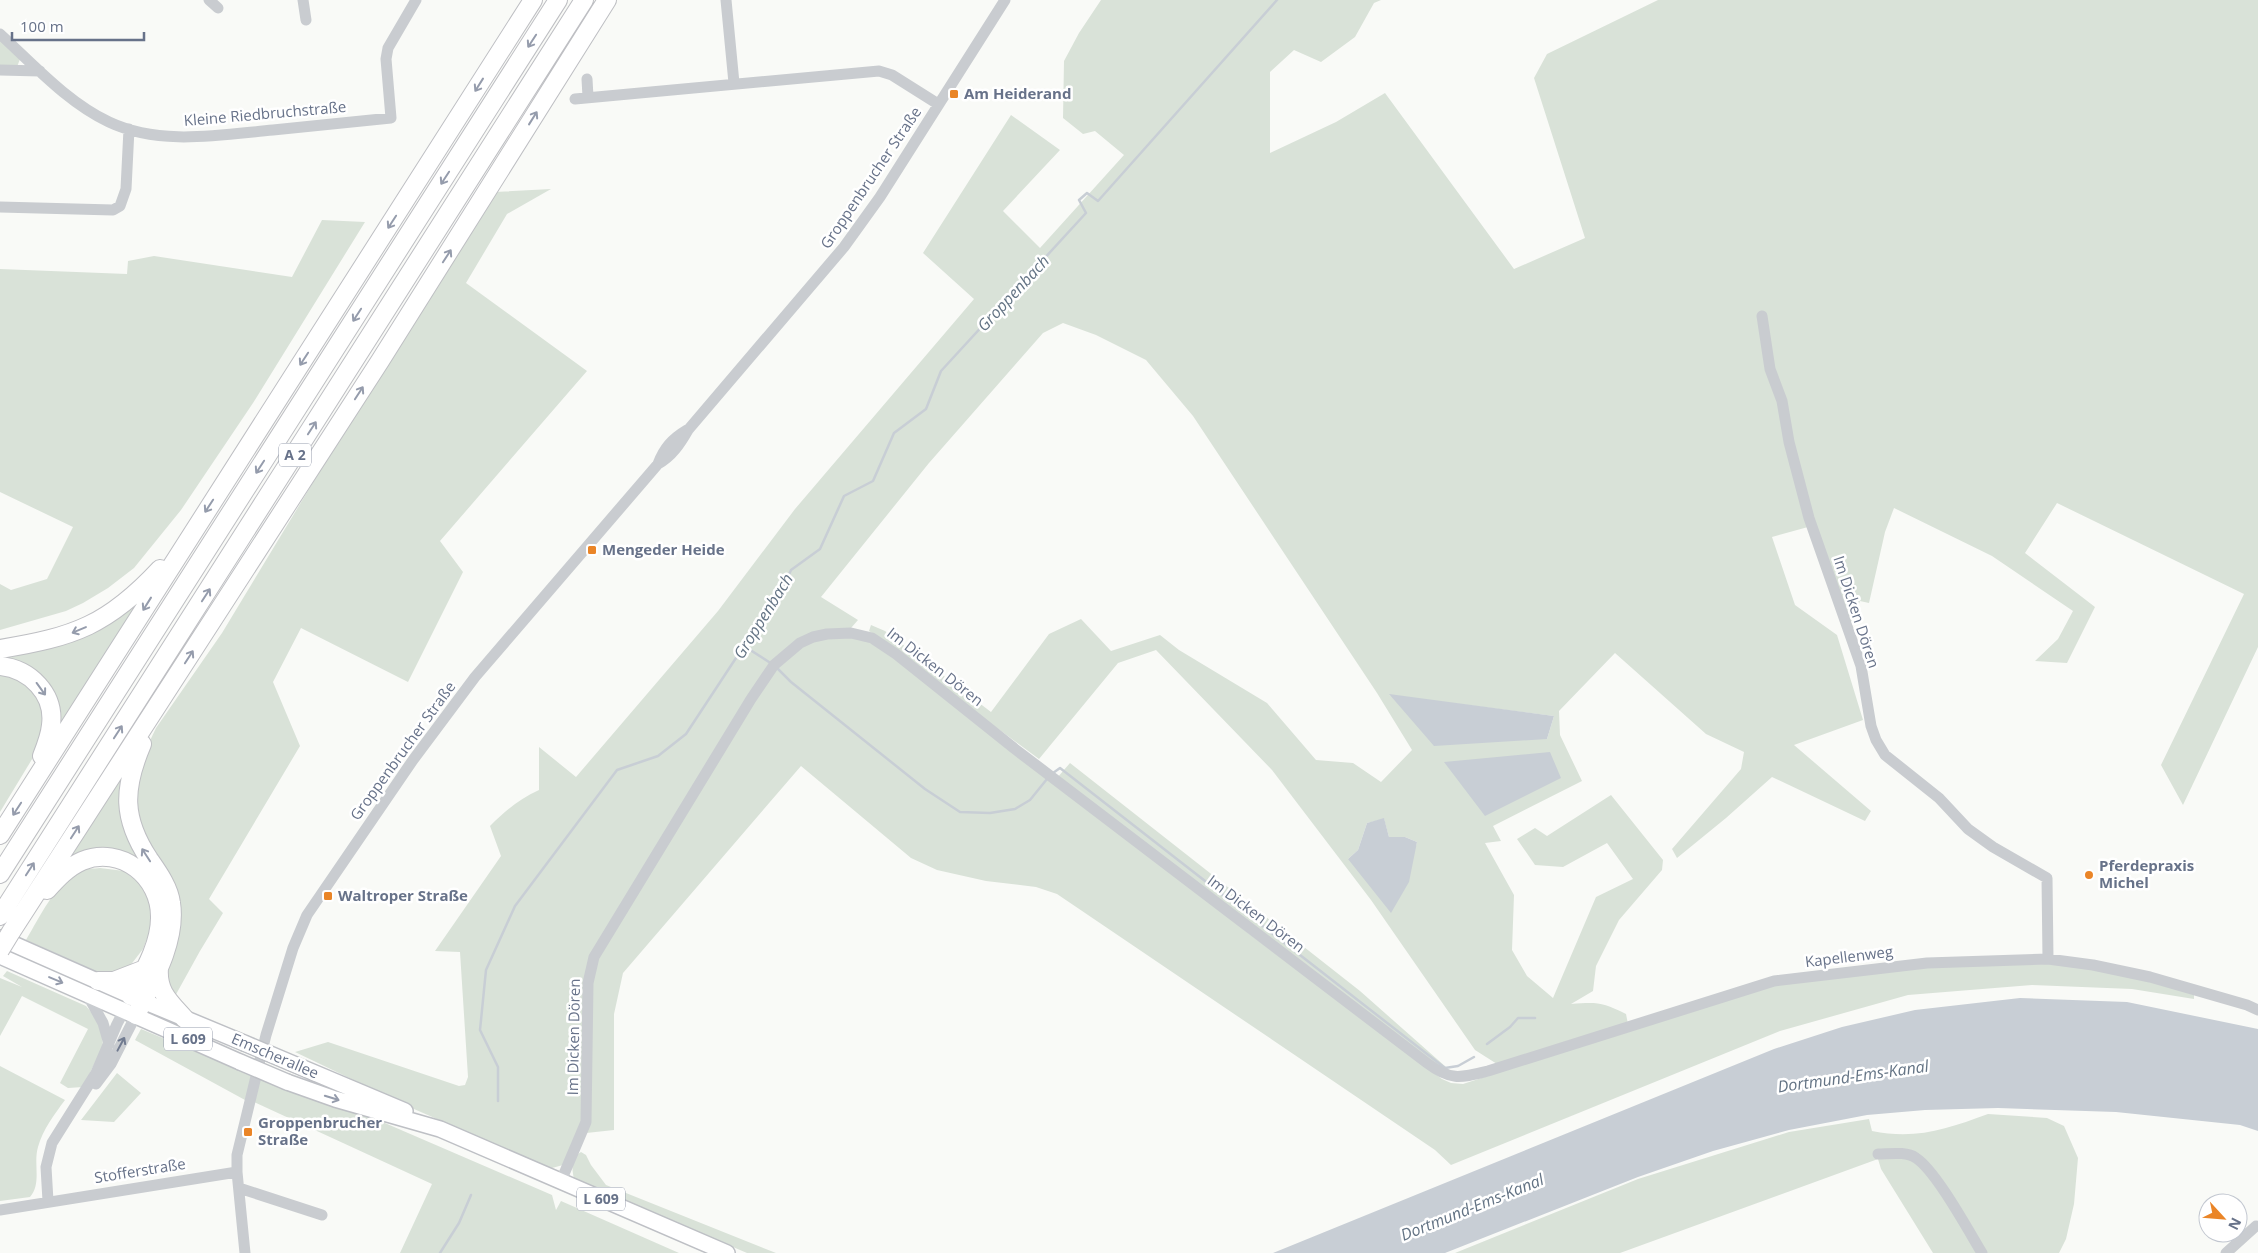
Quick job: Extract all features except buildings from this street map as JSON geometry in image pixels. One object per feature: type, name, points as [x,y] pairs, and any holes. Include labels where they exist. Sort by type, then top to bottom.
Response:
[{"type":"highway","points":[[0,835],[534,0]]},
{"type":"highway","name":"A 2","points":[[0,874],[558,0]]},
{"type":"highway","name":"A 2","points":[[2,913],[584,0]]},
{"type":"highway","points":[[22,918],[162,697],[380,361],[607,0]]},
{"type":"highway","points":[[0,649],[54,639],[96,623],[116,610],[147,583],[192,534]]},
{"type":"highway","points":[[0,666],[18,670],[28,675],[43,691],[48,701],[52,724],[49,739],[33,783]]},
{"type":"highway","points":[[134,1006],[171,931],[171,903],[159,874],[133,830],[127,805],[127,795],[134,764],[162,697]]},
{"type":"highway","points":[[0,950],[5,935],[58,878],[81,861],[102,857],[115,857],[138,869],[149,880],[156,892],[160,918],[152,967],[165,997],[185,1019]]},
{"type":"highway","points":[[92,987],[114,982],[152,967]]},
{"type":"main road","name":"Emscherallee","points":[[5,935],[92,987]]},
{"type":"main road","name":"Emscherallee","points":[[0,956],[92,987],[134,1006],[240,1062],[286,1082],[335,1099],[440,1129],[560,1181]]},
{"type":"main road","name":"Emscherallee","points":[[134,1006],[185,1019],[421,1117],[440,1129]]},
{"type":"main road","name":"L 609","points":[[560,1181],[727,1253]]},
{"type":"street","points":[[209,0],[218,8]]},
{"type":"street","points":[[303,0],[306,20]]},
{"type":"street","name":"Kleine Riedbruchstraße","points":[[0,34],[40,71],[85,108],[109,122],[158,136],[204,137],[391,118],[386,59],[388,48],[416,0]]},
{"type":"street","points":[[726,0],[734,83]]},
{"type":"street","name":"Groppenbrucher Straße","points":[[245,1253],[237,1172],[242,1131],[266,1037],[293,948],[307,915],[403,776],[475,677],[658,464],[662,453],[674,438],[688,430],[844,247],[880,197],[1005,0]]},
{"type":"street","points":[[0,70],[40,71]]},
{"type":"street","points":[[575,98],[879,71],[892,75],[938,104]]},
{"type":"street","points":[[586,79],[588,97]]},
{"type":"street","points":[[0,207],[113,210],[120,206],[126,189],[129,129]]},
{"type":"street","name":"Im Dicken Dören","points":[[1762,316],[1770,368],[1782,401],[1789,442],[1810,518],[1860,666],[1871,726],[1876,740],[1885,754],[1939,798],[1968,829],[1993,847],[2047,878],[2048,959]]},
{"type":"street","name":"Im Dicken Dören","points":[[560,1181],[586,1122],[588,983],[594,958],[751,699],[774,665],[800,643],[826,634],[851,633],[872,638],[896,654],[1023,755],[1395,1039],[1440,1073],[1451,1077]]},
{"type":"street","name":"Kapellenweg","points":[[1451,1077],[1462,1077],[1488,1071],[1774,981],[1927,963],[2048,959],[2093,965],[2150,977],[2247,1005],[2258,1010]]},
{"type":"street","points":[[92,987],[109,1044]]},
{"type":"street","points":[[48,1201],[46,1167],[52,1143],[82,1097],[96,1073],[109,1044],[134,1006]]},
{"type":"street","points":[[82,1097],[102,1077],[134,1006]]},
{"type":"street","points":[[1878,1154],[1900,1154],[1915,1157],[1930,1170],[1982,1253]]},
{"type":"street","name":"Stofferstraße","points":[[0,1210],[237,1172]]},
{"type":"street","points":[[239,1188],[322,1215]]},
{"type":"street","points":[[2226,1253],[2256,1226]]},
{"type":"shaded area","points":[[1101,0],[1381,0],[1374,3],[1355,37],[1321,62],[1294,50],[1270,72],[1270,153],[1336,122],[1385,93],[1514,269],[1585,238],[1534,78],[1547,54],[1658,0],[2258,0],[2258,647],[2183,805],[2161,765],[2244,594],[2057,503],[2025,553],[2095,607],[2067,663],[2035,661],[2058,639],[2073,611],[1992,556],[1894,508],[1885,532],[1869,603],[1860,601],[1851,626],[1808,527],[1772,537],[1795,605],[1837,635],[1863,720],[1794,745],[1871,811],[1865,821],[1772,777],[1677,858],[1672,849],[1741,769],[1744,752],[1706,734],[1615,653],[1559,711],[1560,735],[1582,781],[1493,826],[1501,841],[1485,843],[1514,895],[1512,950],[1527,976],[1553,998],[1596,897],[1633,879],[1607,843],[1563,867],[1535,865],[1517,839],[1535,828],[1547,836],[1611,795],[1663,860],[1662,870],[1619,920],[1596,966],[1593,991],[1571,1004],[1594,1003],[1611,1007],[1626,1014],[1628,1024],[1497,1064],[1475,1050],[1371,900],[1272,770],[1156,650],[1118,663],[1039,759],[993,725],[1248,933],[1442,1079],[1451,1083],[1463,1084],[1775,983],[1934,966],[2049,964],[2073,965],[2151,981],[2194,993],[2194,999],[2132,989],[2032,985],[1908,995],[1780,1031],[1451,1165],[1435,1150],[1057,894],[1036,887],[986,881],[937,870],[911,858],[801,766],[623,973],[614,1014],[614,1130],[577,1134],[563,1165],[552,1168],[512,1152],[414,1109],[295,1052],[328,1042],[459,1086],[465,1085],[468,1077],[460,952],[435,951],[501,856],[490,826],[525,797],[539,790],[539,747],[576,777],[718,611],[795,509],[974,299],[923,253],[1011,115],[1060,150],[1003,211],[1040,248],[1124,155],[1095,131],[1083,134],[1063,118],[1064,61],[1079,33]],"holes":[[[1063,323],[1096,335],[1146,360],[1193,416],[1377,693],[1412,750],[1381,782],[1353,763],[1316,760],[1267,703],[1179,650],[1160,635],[1111,651],[1081,619],[1049,634],[991,712],[885,631],[871,625],[869,631],[897,650],[851,634],[804,642],[851,628],[858,620],[821,597],[929,463],[1043,333]],[[1389,695],[1554,716],[1547,739]],[[1384,819],[1389,837],[1405,837],[1417,842],[1416,846],[1348,859],[1358,850],[1367,823]]]},
{"type":"shaded area","points":[[0,39],[20,59],[17,67],[0,68]]},
{"type":"shaded area","points":[[551,189],[507,214],[466,283],[587,371],[440,541],[463,572],[408,682],[301,628],[273,682],[300,746],[209,899],[223,913],[174,998],[165,986],[133,813],[138,766],[156,728],[222,633],[355,413],[495,192]]},
{"type":"shaded area","points":[[322,220],[365,222],[253,403],[181,510],[134,568],[108,588],[66,611],[0,630],[0,584],[11,590],[47,579],[73,527],[0,492],[0,269],[127,274],[128,261],[154,256],[292,277]]},
{"type":"shaded area","points":[[143,596],[54,735],[37,751],[0,812],[0,657]]},
{"type":"shaded area","points":[[1070,763],[1360,991],[1446,1067],[1443,1071],[1057,778]]},
{"type":"shaded area","points":[[120,768],[122,796],[149,870],[132,857],[58,863]]},
{"type":"shaded area","points":[[100,868],[124,871],[143,886],[153,905],[151,928],[143,949],[126,971],[109,977],[26,940],[49,901],[71,876],[87,869]]},
{"type":"shaded area","points":[[7,971],[86,1006],[98,1020],[103,1046],[83,1087],[68,1088],[60,1083],[88,1029],[22,996],[0,1036],[0,978],[22,987],[3,976]]},
{"type":"shaded area","points":[[141,1029],[280,1087],[357,1111],[552,1195],[556,1210],[561,1201],[679,1253],[400,1253],[432,1184],[252,1101],[245,1100],[135,1040]]},
{"type":"shaded area","points":[[0,1066],[65,1100],[49,1122],[40,1140],[34,1192],[30,1197],[0,1201]]},
{"type":"shaded area","points":[[117,1073],[141,1093],[114,1122],[81,1120]]},
{"type":"shaded area","points":[[1988,1114],[2047,1118],[2064,1126],[2078,1158],[2074,1204],[2066,1239],[2059,1253],[1933,1253],[1881,1169],[1878,1159],[1620,1253],[1455,1253],[1638,1179],[1789,1132],[1869,1119],[1872,1131],[1917,1134],[1931,1132]]},
{"type":"shaded area","points":[[581,1152],[586,1155],[606,1185],[776,1253],[747,1253],[574,1179],[573,1161],[577,1154]]},
{"type":"water","points":[[1389,694],[1554,716],[1547,739],[1434,746]]},
{"type":"water","points":[[1550,752],[1561,778],[1485,816],[1444,762]]},
{"type":"water","points":[[1384,818],[1389,837],[1405,837],[1417,842],[1409,882],[1391,913],[1348,859],[1358,850],[1367,823]]},
{"type":"water","name":"Dortmund-Ems-Kanal","points":[[2020,998],[2127,1002],[2258,1029],[2258,1131],[2240,1125],[2116,1112],[1998,1108],[1925,1110],[1867,1115],[1789,1130],[1713,1151],[1638,1177],[1445,1253],[1273,1253],[1774,1049],[1842,1027],[1915,1010]]},
{"type":"waterway","name":"Groppenbach","points":[[498,1101],[498,1067],[480,1030],[486,970],[515,906],[617,770],[658,756],[686,734],[759,623],[779,597],[791,570],[820,549],[844,496],[873,481],[894,433],[926,409],[941,371],[1086,213],[1079,200],[1087,193],[1098,201],[1277,0]]},
{"type":"waterway","points":[[744,646],[772,664]]},
{"type":"waterway","points":[[777,668],[791,682],[925,789],[960,812],[990,813],[1015,809],[1030,800],[1047,779]]},
{"type":"waterway","points":[[1053,773],[1060,768],[1445,1068],[1458,1066],[1474,1057]]},
{"type":"waterway","points":[[1487,1044],[1510,1027],[1518,1018],[1535,1018]]},
{"type":"waterway","name":"Groppenbach","points":[[440,1253],[459,1223],[471,1195]]},
{"type":"place","name":"Am Heiderand","points":[[954,94]]},
{"type":"place","name":"Mengeder Heide","points":[[592,550]]},
{"type":"place","name":"Pferdepraxis Michel","points":[[2089,875]]},
{"type":"place","name":"Waltroper Straße","points":[[328,896]]},
{"type":"place","name":"Groppenbrucher Straße","points":[[248,1132]]}]
